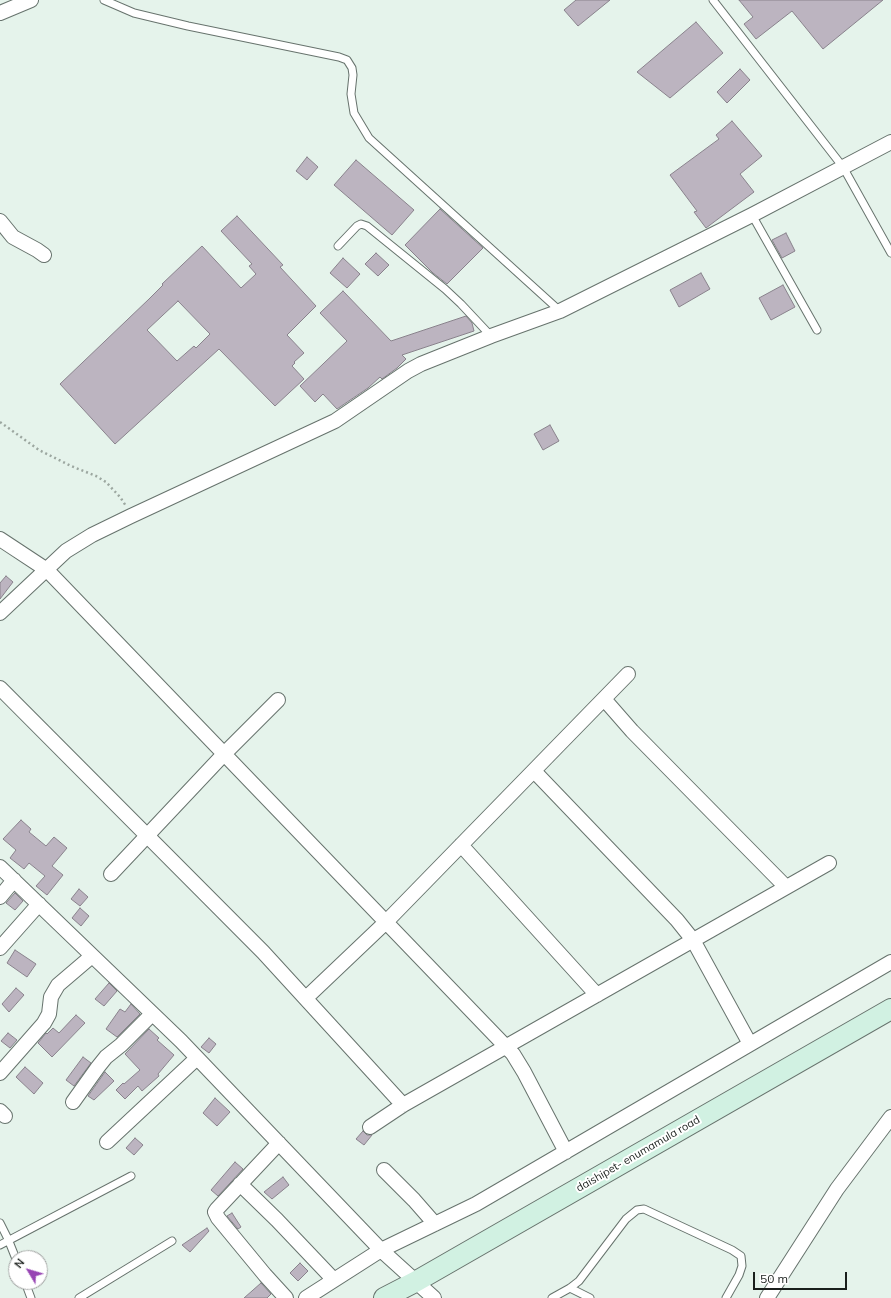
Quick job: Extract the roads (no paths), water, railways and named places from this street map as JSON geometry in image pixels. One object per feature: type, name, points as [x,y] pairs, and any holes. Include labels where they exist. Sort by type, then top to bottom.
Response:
[{"type":"street","points":[[0,13],[31,0]]},
{"type":"street","points":[[0,613],[66,551],[92,535],[335,421],[408,371],[437,357],[560,311],[752,215],[891,142]]},
{"type":"street","points":[[0,220],[12,237],[44,255]]},
{"type":"street","points":[[0,539],[47,570],[513,1054],[566,1152]]},
{"type":"street","points":[[306,998],[386,922],[628,674]]},
{"type":"street","points":[[0,688],[263,952],[403,1104]]},
{"type":"street","points":[[604,699],[632,731],[786,887]]},
{"type":"street","points":[[111,874],[224,754],[278,700]]},
{"type":"street","points":[[534,771],[677,920],[693,940],[750,1044]]},
{"type":"street","points":[[461,845],[597,995]]},
{"type":"street","points":[[370,1127],[403,1104],[829,863]]},
{"type":"street","points":[[0,867],[197,1058],[381,1250],[434,1298]]},
{"type":"street","points":[[0,897],[14,880]]},
{"type":"street","points":[[0,948],[38,904]]},
{"type":"street","points":[[0,1073],[44,1023],[49,1014],[51,997],[58,985],[92,956]]},
{"type":"street","points":[[306,1298],[381,1250],[476,1204],[891,962]]},
{"type":"street","name":"daishipet- enumamula road","points":[[384,1298],[415,1282],[891,1009]]},
{"type":"street","points":[[73,1102],[106,1057],[121,1045],[152,1014]]},
{"type":"street","points":[[107,1142],[197,1058]]},
{"type":"street","points":[[767,1298],[837,1189],[884,1136],[891,1117]]},
{"type":"street","points":[[278,1143],[217,1208],[215,1212],[265,1275],[286,1298]]},
{"type":"street","points":[[384,1170],[414,1200],[434,1224]]},
{"type":"street","points":[[240,1184],[334,1280]]},
{"type":"lane","points":[[104,0],[134,13],[188,26],[339,57],[347,60],[352,68],[353,74],[351,94],[354,113],[369,138],[560,311]]},
{"type":"lane","points":[[713,0],[843,167],[891,253]]},
{"type":"lane","points":[[752,215],[817,330]]},
{"type":"lane","points":[[338,246],[357,226],[361,224],[367,226],[445,289],[491,336]]},
{"type":"lane","points":[[0,1244],[131,1176]]},
{"type":"lane","points":[[552,1298],[579,1281],[626,1219],[637,1210],[644,1209],[732,1250],[741,1256],[742,1266],[739,1275],[726,1298]]},
{"type":"lane","points":[[0,1223],[12,1250]]},
{"type":"lane","points":[[79,1298],[172,1241]]},
{"type":"lane","points":[[570,1288],[590,1298]]}]
